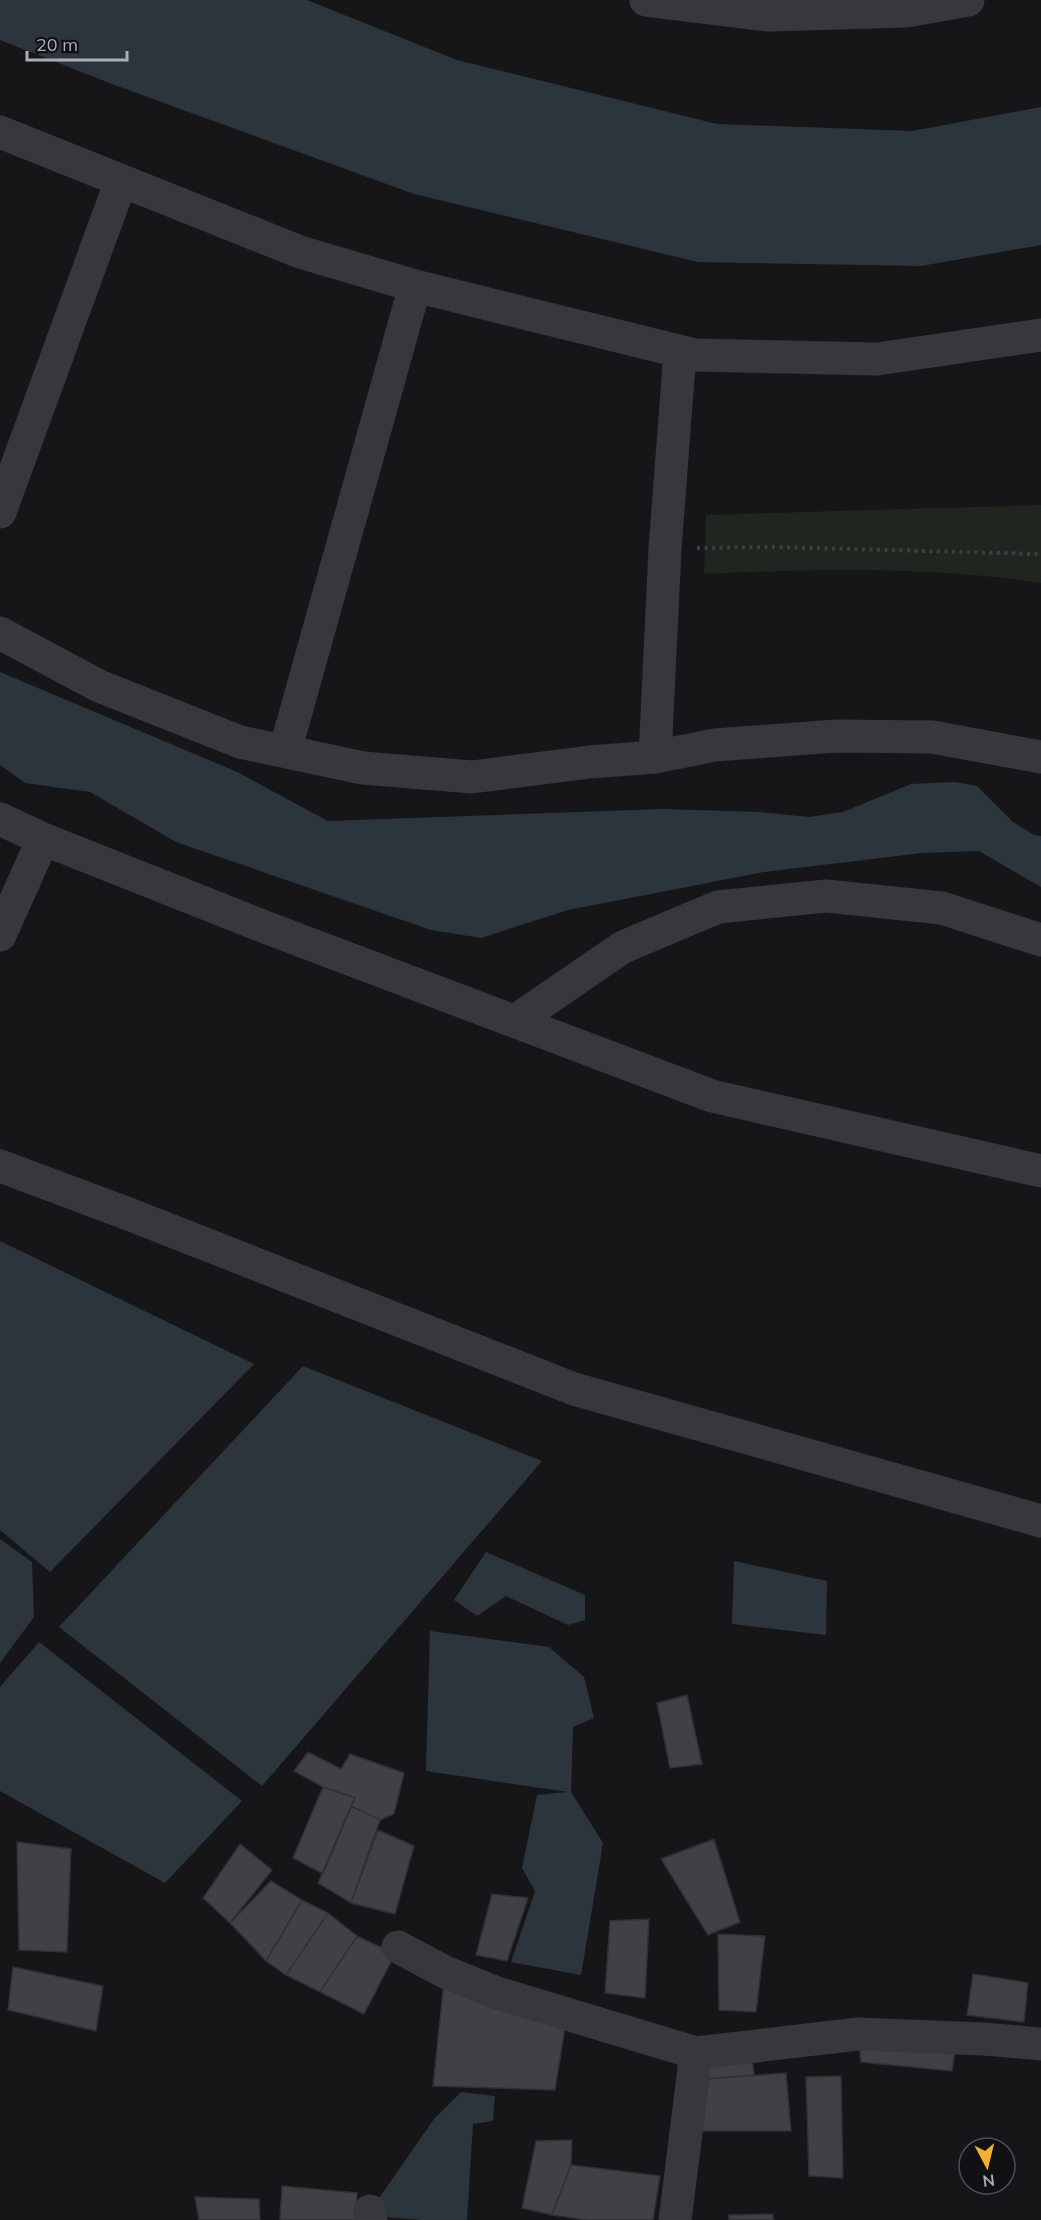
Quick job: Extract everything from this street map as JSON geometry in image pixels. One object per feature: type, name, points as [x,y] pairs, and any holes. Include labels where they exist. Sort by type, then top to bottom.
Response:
[{"type":"street","points":[[664,1],[768,15],[907,11],[968,0]]},
{"type":"street","points":[[0,132],[300,252],[416,286],[695,356],[877,359],[1041,334]]},
{"type":"street","points":[[0,512],[121,181]]},
{"type":"street","points":[[285,751],[416,286]]},
{"type":"street","points":[[655,757],[665,549],[680,352]]},
{"type":"street","points":[[0,633],[99,686],[240,742],[363,768],[472,777],[590,762],[655,757],[715,745],[848,736],[932,737],[1041,757]]},
{"type":"street","points":[[0,819],[43,839],[270,929],[712,1095],[1041,1171]]},
{"type":"street","points":[[0,935],[43,839]]},
{"type":"street","points":[[515,1021],[623,947],[718,907],[825,896],[942,908],[1041,940]]},
{"type":"street","points":[[0,1166],[137,1217],[574,1389],[1041,1521]]},
{"type":"street","points":[[398,1947],[445,1972],[497,1993],[696,2053],[858,2034],[984,2039],[1041,2044]]},
{"type":"street","points":[[675,2220],[696,2053]]},
{"type":"path","points":[[665,549],[771,548],[1041,554]]},
{"type":"shaded area","points":[[0,0],[307,0],[457,60],[717,124],[912,131],[1041,107],[1041,245],[921,266],[698,262],[414,194],[112,84],[0,40]]},
{"type":"shaded area","points":[[1041,505],[1041,583],[915,571],[830,570],[704,574],[706,515]]},
{"type":"shaded area","points":[[0,672],[235,771],[328,821],[662,809],[760,812],[809,817],[843,812],[911,784],[955,782],[977,786],[1013,822],[1034,835],[1041,836],[1041,887],[979,851],[922,853],[764,872],[568,910],[481,938],[431,930],[176,842],[90,792],[25,783],[0,765]]},
{"type":"shaded area","points":[[0,1241],[254,1364],[50,1572],[0,1530]]},
{"type":"shaded area","points":[[303,1366],[542,1461],[262,1786],[59,1627]]},
{"type":"shaded area","points":[[0,1539],[32,1562],[34,1617],[0,1663]]},
{"type":"shaded area","points":[[486,1552],[585,1595],[585,1620],[568,1625],[506,1596],[477,1616],[454,1600]]},
{"type":"shaded area","points":[[734,1561],[827,1581],[826,1635],[732,1624]]},
{"type":"shaded area","points":[[430,1631],[549,1647],[584,1677],[594,1718],[573,1727],[571,1792],[603,1843],[581,1975],[511,1962],[535,1891],[522,1868],[537,1795],[568,1792],[426,1771]]},
{"type":"shaded area","points":[[39,1642],[242,1801],[165,1883],[0,1791],[0,1687]]},
{"type":"shaded area","points":[[461,2092],[495,2096],[493,2121],[473,2124],[467,2220],[423,2220],[371,2216],[370,2211],[434,2119]]},
{"type":"building","points":[[687,1695],[702,1764],[670,1768],[657,1703]]},
{"type":"building","points":[[308,1752],[341,1769],[350,1754],[404,1773],[394,1814],[380,1820],[351,1806],[355,1798],[323,1787],[294,1771]]},
{"type":"building","points":[[323,1787],[355,1798],[323,1874],[293,1858]]},
{"type":"building","points":[[351,1806],[380,1820],[351,1903],[318,1883]]},
{"type":"building","points":[[378,1830],[414,1846],[395,1914],[351,1903]]},
{"type":"building","points":[[714,1839],[740,1922],[708,1935],[661,1859]]},
{"type":"building","points":[[17,1842],[71,1849],[67,1952],[19,1950]]},
{"type":"building","points":[[240,1844],[272,1870],[230,1923],[203,1898]]},
{"type":"building","points":[[271,1881],[302,1900],[266,1961],[230,1923]]},
{"type":"building","points":[[492,1894],[528,1898],[507,1961],[476,1955]]},
{"type":"building","points":[[302,1900],[328,1913],[286,1975],[266,1961]]},
{"type":"building","points":[[328,1913],[357,1936],[320,1992],[286,1975]]},
{"type":"building","points":[[649,1919],[645,1998],[605,1993],[610,1921]]},
{"type":"building","points":[[718,1934],[765,1936],[756,2012],[719,2010]]},
{"type":"building","points":[[357,1936],[395,1954],[364,2014],[320,1992]]},
{"type":"building","points":[[13,1967],[103,1986],[96,2031],[8,2010]]},
{"type":"building","points":[[445,1972],[567,2015],[555,2090],[433,2086]]},
{"type":"building","points":[[973,1974],[1028,1983],[1024,2022],[967,2015]]},
{"type":"building","points":[[858,2034],[957,2038],[952,2071],[861,2062]]},
{"type":"building","points":[[751,2047],[754,2075],[692,2080],[696,2053]]},
{"type":"building","points":[[786,2073],[791,2131],[686,2131],[692,2080]]},
{"type":"building","points":[[841,2076],[843,2178],[809,2176],[806,2077]]},
{"type":"building","points":[[572,2140],[571,2165],[552,2215],[522,2208],[536,2141]]},
{"type":"building","points":[[571,2165],[660,2176],[653,2220],[588,2220],[552,2215]]},
{"type":"building","points":[[282,2186],[357,2193],[356,2220],[280,2220]]},
{"type":"building","points":[[195,2197],[259,2199],[260,2220],[199,2220]]},
{"type":"building","points":[[773,2214],[773,2220],[729,2220],[729,2215]]}]
